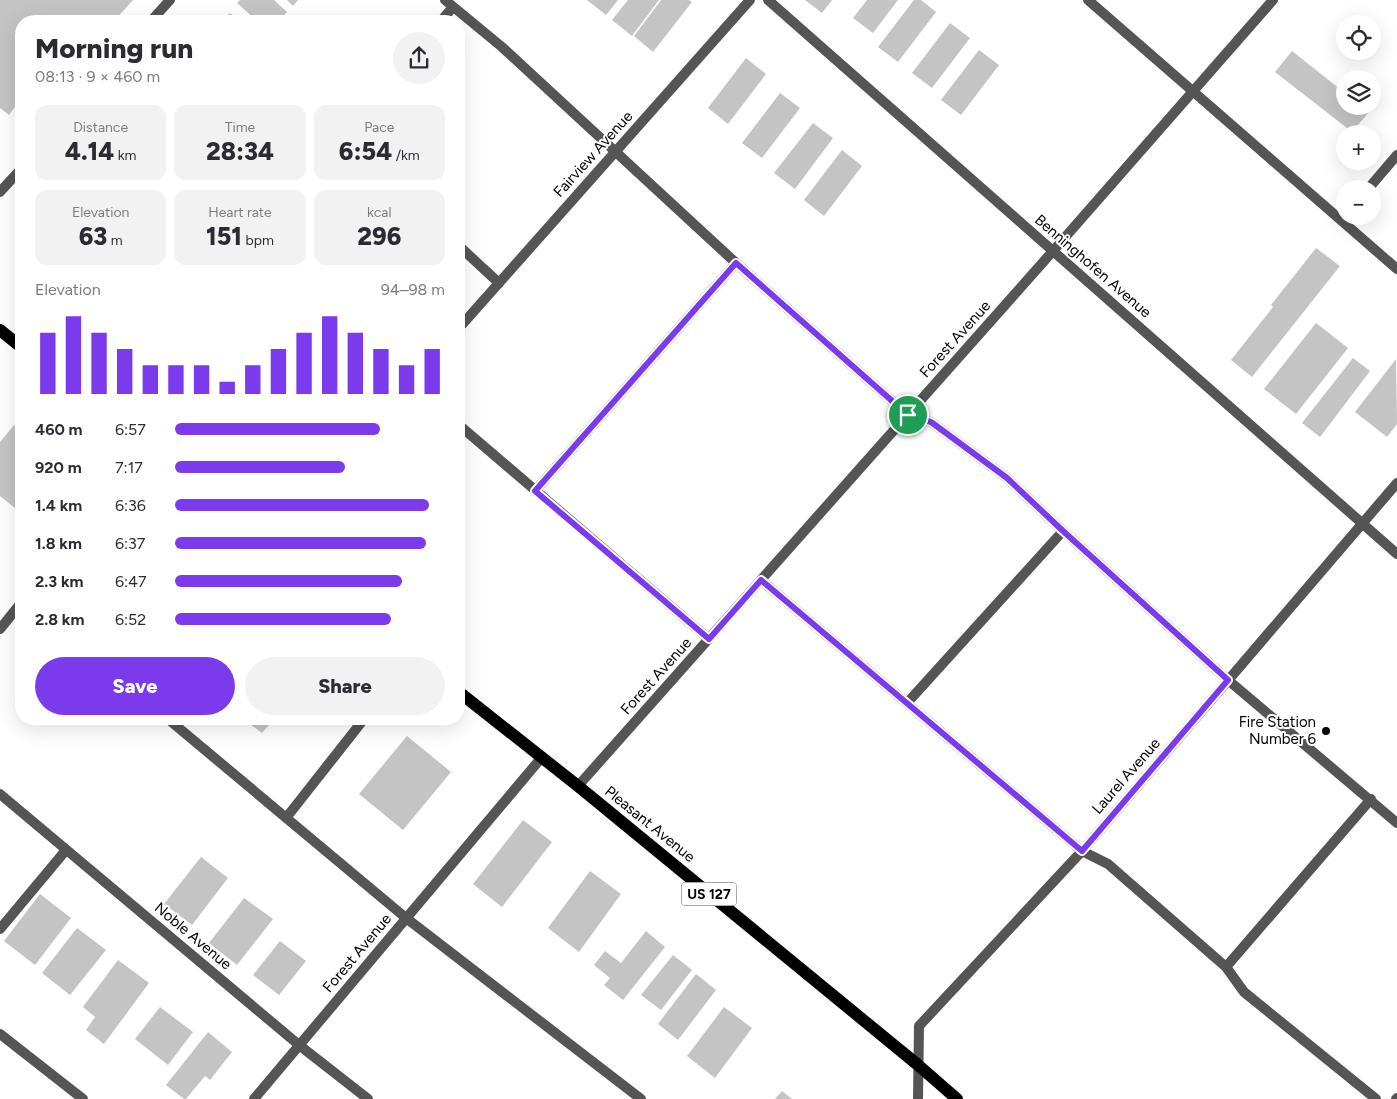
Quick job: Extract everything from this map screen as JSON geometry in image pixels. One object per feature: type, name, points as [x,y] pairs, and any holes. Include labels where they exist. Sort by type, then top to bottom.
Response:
[{"type":"main road","points":[[0,330],[15,342]]},
{"type":"main road","name":"Pleasant Avenue","points":[[465,697],[578,786],[957,1099]]},
{"type":"street","points":[[157,15],[170,0]]},
{"type":"street","points":[[445,0],[463,15]]},
{"type":"street","name":"Fairview Avenue","points":[[465,321],[750,0]]},
{"type":"street","name":"Benninghofen Avenue","points":[[768,0],[1397,554]]},
{"type":"street","points":[[1088,0],[1193,92],[1336,211]]},
{"type":"street","name":"Forest Avenue","points":[[578,786],[1273,0]]},
{"type":"street","points":[[446,15],[453,7]]},
{"type":"street","points":[[465,17],[502,47],[736,263],[908,415],[931,422],[1007,478],[1228,680],[1371,799],[1397,823]]},
{"type":"street","points":[[1376,180],[1397,155]]},
{"type":"street","points":[[0,192],[15,176]]},
{"type":"street","points":[[1351,225],[1397,269]]},
{"type":"street","points":[[465,252],[499,283]]},
{"type":"street","points":[[535,491],[736,263]]},
{"type":"street","points":[[465,430],[709,639]]},
{"type":"street","name":"Laurel Avenue","points":[[918,1099],[919,1026],[1082,851],[1397,484]]},
{"type":"street","points":[[907,703],[1063,531]]},
{"type":"street","points":[[761,580],[1082,851],[1108,864],[1226,967],[1244,992],[1376,1099]]},
{"type":"street","points":[[0,629],[15,610]]},
{"type":"street","points":[[175,725],[406,918],[641,1099]]},
{"type":"street","points":[[286,818],[359,725]]},
{"type":"street","name":"Forest Avenue","points":[[254,1099],[542,758]]},
{"type":"street","name":"Noble Avenue","points":[[0,794],[299,1045],[368,1099]]},
{"type":"street","points":[[1226,967],[1371,799]]},
{"type":"street","points":[[0,929],[66,850]]},
{"type":"street","points":[[0,1034],[83,1099]]},
{"type":"building","points":[[0,0],[133,0],[119,15],[15,15],[15,107],[9,115],[0,108]]},
{"type":"building","points":[[240,0],[274,0],[287,12],[284,15],[250,15],[237,3]]},
{"type":"building","points":[[287,0],[298,0],[293,6]]},
{"type":"building","points":[[587,0],[618,0],[606,15]]},
{"type":"building","points":[[628,0],[659,0],[632,36],[612,20]]},
{"type":"building","points":[[661,0],[689,0],[692,2],[653,52],[634,36]]},
{"type":"building","points":[[805,0],[832,0],[822,13]]},
{"type":"building","points":[[867,0],[898,0],[873,33],[853,18]]},
{"type":"building","points":[[914,0],[921,0],[936,12],[898,62],[878,47]]},
{"type":"building","points":[[950,23],[970,38],[932,88],[912,73]]},
{"type":"building","points":[[979,50],[999,65],[961,115],[941,100]]},
{"type":"building","points":[[1292,51],[1336,86],[1336,115],[1366,115],[1358,125],[1343,125],[1275,72]]},
{"type":"building","points":[[746,58],[766,74],[728,124],[708,108]]},
{"type":"building","points":[[780,93],[800,108],[762,158],[742,143]]},
{"type":"building","points":[[813,123],[833,138],[795,189],[774,173]]},
{"type":"building","points":[[842,150],[862,166],[824,216],[804,200]]},
{"type":"building","points":[[1316,248],[1340,266],[1252,377],[1231,360]]},
{"type":"building","points":[[1316,323],[1348,348],[1296,414],[1264,389]]},
{"type":"building","points":[[1353,358],[1370,371],[1320,437],[1302,423]]},
{"type":"building","points":[[1396,359],[1397,424],[1387,437],[1355,412]]},
{"type":"building","points":[[14,425],[15,508],[0,496],[0,442]]},
{"type":"building","points":[[251,725],[269,725],[262,733]]},
{"type":"building","points":[[407,736],[451,772],[403,830],[359,794]]},
{"type":"building","points":[[523,820],[552,842],[502,907],[473,884]]},
{"type":"building","points":[[201,857],[228,878],[192,925],[164,904]]},
{"type":"building","points":[[590,871],[621,894],[579,952],[548,928]]},
{"type":"building","points":[[40,894],[71,918],[35,965],[4,941]]},
{"type":"building","points":[[244,898],[273,919],[237,965],[209,943]]},
{"type":"building","points":[[77,928],[106,950],[70,995],[42,973]]},
{"type":"building","points":[[646,931],[665,947],[623,1000],[604,985],[610,978],[594,965],[605,951],[621,963]]},
{"type":"building","points":[[280,941],[306,961],[279,995],[253,975]]},
{"type":"building","points":[[673,955],[692,970],[661,1010],[641,995]]},
{"type":"building","points":[[118,960],[149,983],[104,1044],[86,1030],[95,1017],[83,1007]]},
{"type":"building","points":[[696,974],[716,990],[678,1040],[658,1024]]},
{"type":"building","points":[[160,1007],[193,1032],[168,1065],[135,1039]]},
{"type":"building","points":[[724,1007],[752,1028],[715,1078],[687,1056]]},
{"type":"building","points":[[208,1032],[232,1052],[210,1080],[205,1076],[184,1099],[166,1085]]},
{"type":"building","points":[[782,1091],[792,1099],[775,1099]]},
{"type":"place","name":"Fire Station Number 6","points":[[1326,731]]},
{"type":"route","points":[[736,263],[908,415],[931,422],[1007,478],[1228,680],[1082,851],[761,580],[709,639],[535,491],[736,263]]}]
